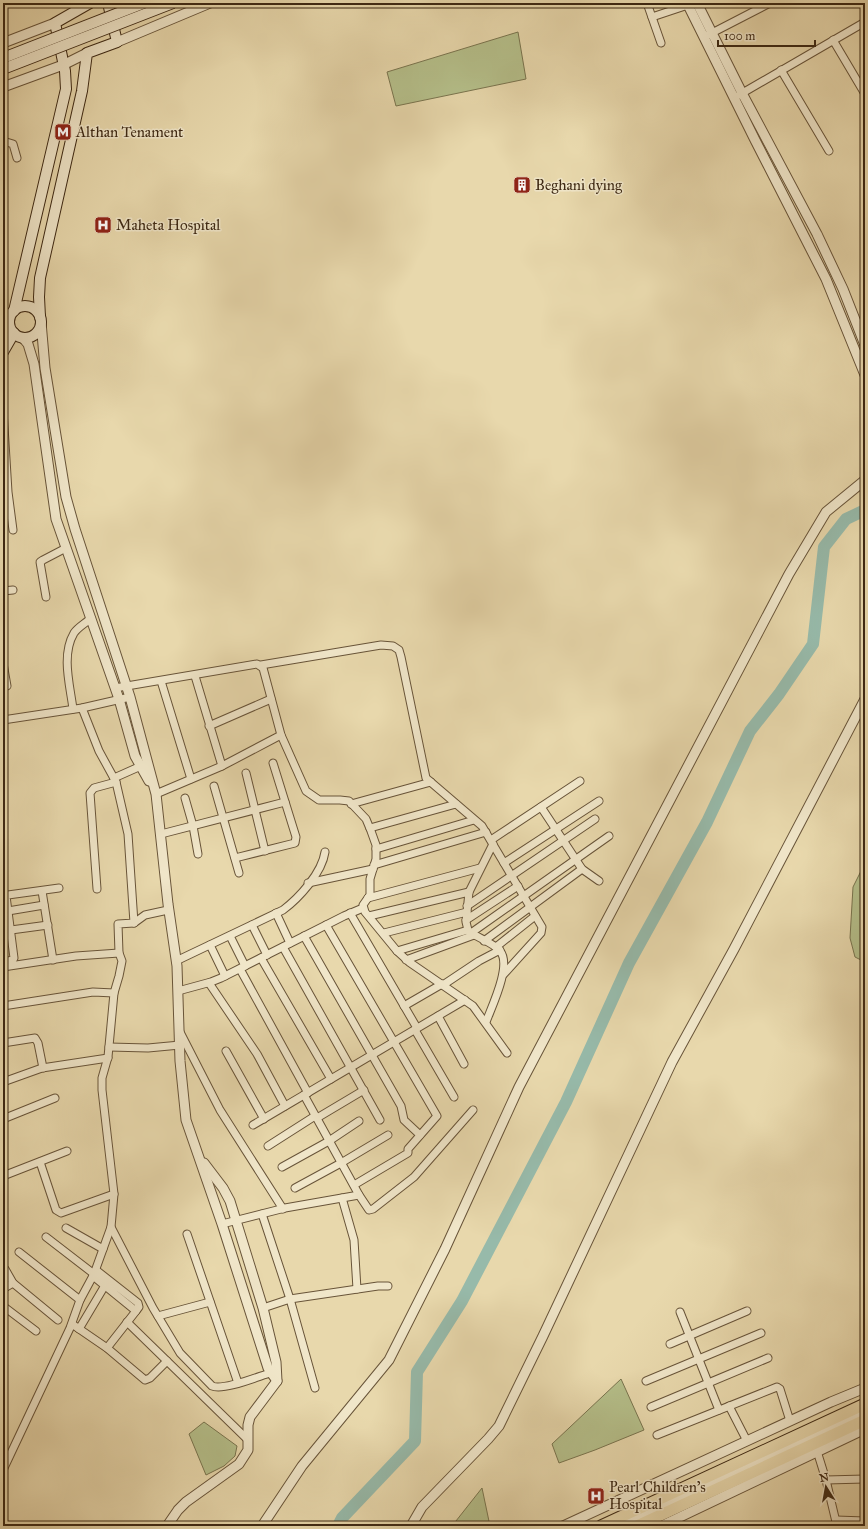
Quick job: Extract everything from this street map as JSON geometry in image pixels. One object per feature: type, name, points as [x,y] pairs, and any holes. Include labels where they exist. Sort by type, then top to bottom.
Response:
[{"type":"main road","points":[[91,3],[54,23],[66,76],[66,89],[25,269],[10,324],[19,335],[33,336],[38,332],[41,319],[39,296],[40,278],[82,91],[88,53],[117,42],[108,3]]},
{"type":"main road","points":[[3,58],[144,3]]},
{"type":"main road","points":[[3,69],[173,3]]},
{"type":"main road","points":[[3,331],[13,313],[23,306],[34,308],[41,319]]},
{"type":"main road","points":[[3,352],[19,335]]},
{"type":"main road","points":[[601,1526],[865,1404]]},
{"type":"main road","points":[[619,1526],[865,1412]]},
{"type":"main road","points":[[637,1526],[865,1420]]},
{"type":"street","points":[[117,42],[210,3]]},
{"type":"street","points":[[647,3],[661,43]]},
{"type":"street","points":[[708,35],[770,3]]},
{"type":"street","points":[[652,17],[691,4],[742,93],[817,234],[844,289],[865,345]]},
{"type":"street","points":[[734,98],[865,22]]},
{"type":"street","points":[[3,43],[54,23]]},
{"type":"street","points":[[708,35],[734,98],[828,284],[865,375]]},
{"type":"street","points":[[833,40],[865,94]]},
{"type":"street","points":[[3,88],[63,65],[88,53]]},
{"type":"street","points":[[781,70],[829,151]]},
{"type":"street","points":[[3,141],[13,144],[17,158]]},
{"type":"street","points":[[41,319],[45,368],[66,497],[77,536],[127,686],[156,794],[168,910],[176,962],[179,1030],[186,1120],[222,1224],[270,1373],[277,1381]]},
{"type":"street","points":[[19,335],[28,344],[34,364],[56,519],[119,699],[135,756],[156,794]]},
{"type":"street","points":[[3,410],[8,492],[13,530]]},
{"type":"street","points":[[262,1526],[302,1466],[389,1360],[445,1249],[519,1087],[789,574],[826,512],[865,480]]},
{"type":"street","points":[[46,597],[40,562],[66,548]]},
{"type":"street","points":[[3,591],[13,590]]},
{"type":"street","points":[[74,709],[67,668],[67,656],[74,633],[91,618]]},
{"type":"street","points":[[115,688],[381,645],[393,646],[399,650],[426,778],[486,832],[542,927],[542,932],[503,975]]},
{"type":"street","points":[[3,665],[7,686]]},
{"type":"street","points":[[261,665],[281,735],[306,791],[309,795],[319,800],[349,801],[366,819],[370,828],[376,844],[376,859],[370,879],[370,895],[363,905],[363,908]]},
{"type":"street","points":[[194,676],[222,766]]},
{"type":"street","points":[[161,681],[191,779]]},
{"type":"street","points":[[3,720],[82,708],[130,697]]},
{"type":"street","points":[[209,726],[271,699]]},
{"type":"street","points":[[410,1526],[422,1507],[499,1426],[672,1062],[734,949],[865,699]]},
{"type":"street","points":[[82,708],[99,751],[115,780],[128,834],[134,923]]},
{"type":"street","points":[[156,794],[222,766],[281,735]]},
{"type":"street","points":[[234,858],[295,843],[296,837],[273,763]]},
{"type":"street","points":[[96,889],[90,793],[94,788],[115,780],[141,766]]},
{"type":"street","points":[[246,773],[265,850]]},
{"type":"street","points":[[486,1022],[503,975],[504,959],[498,949],[471,933],[466,920],[469,892],[492,842],[580,781]]},
{"type":"street","points":[[351,804],[431,782]]},
{"type":"street","points":[[214,786],[239,873]]},
{"type":"street","points":[[185,798],[193,826],[198,854]]},
{"type":"street","points":[[504,863],[599,801]]},
{"type":"street","points":[[161,834],[285,802]]},
{"type":"street","points":[[370,828],[456,804]]},
{"type":"street","points":[[541,807],[582,869],[599,881]]},
{"type":"street","points":[[384,933],[467,909],[511,875],[595,819]]},
{"type":"street","points":[[376,849],[474,820]]},
{"type":"street","points":[[308,884],[374,867],[486,832]]},
{"type":"street","points":[[406,960],[471,933],[609,836]]},
{"type":"street","points":[[176,962],[292,904],[308,884],[323,860],[325,852]]},
{"type":"street","points":[[368,898],[480,868]]},
{"type":"street","points":[[484,941],[582,869]]},
{"type":"street","points":[[466,920],[518,886]]},
{"type":"street","points":[[3,962],[14,959],[8,926],[6,898],[8,895],[59,888]]},
{"type":"street","points":[[42,890],[52,960]]},
{"type":"street","points":[[369,916],[469,892]]},
{"type":"street","points":[[8,910],[44,905]]},
{"type":"street","points":[[363,908],[406,960],[465,1000],[477,1010],[507,1053]]},
{"type":"street","points":[[178,991],[209,983],[225,976],[350,913],[363,908]]},
{"type":"street","points":[[3,1470],[72,1324],[80,1300],[94,1274],[112,1227],[114,1194],[102,1090],[102,1078],[108,1058],[114,992],[120,976],[122,961],[119,953],[118,924],[134,923],[145,915],[168,910]]},
{"type":"street","points":[[276,913],[290,943]]},
{"type":"street","points":[[350,913],[404,1006],[454,1097]]},
{"type":"street","points":[[404,1006],[442,985],[498,949],[535,916]]},
{"type":"street","points":[[8,926],[48,925]]},
{"type":"street","points":[[252,925],[264,956],[331,1079]]},
{"type":"street","points":[[326,925],[437,1116],[408,1149],[408,1153],[354,1185]]},
{"type":"street","points":[[398,951],[471,933]]},
{"type":"street","points":[[230,936],[243,967],[316,1117],[359,1195],[369,1210],[373,1209],[414,1177],[473,1110]]},
{"type":"street","points":[[304,936],[401,1106],[404,1120],[420,1135]]},
{"type":"street","points":[[210,945],[225,976]]},
{"type":"street","points":[[283,947],[380,1120]]},
{"type":"street","points":[[3,967],[82,956],[119,953]]},
{"type":"street","points":[[209,983],[257,1054],[285,1106]]},
{"type":"street","points":[[3,1006],[93,992],[114,992]]},
{"type":"street","points":[[253,1126],[465,1000]]},
{"type":"street","points":[[438,1016],[464,1064]]},
{"type":"street","points":[[179,1030],[220,1110],[283,1209]]},
{"type":"street","points":[[3,1043],[35,1038],[38,1043],[43,1068]]},
{"type":"street","points":[[109,1047],[148,1048],[180,1045]]},
{"type":"street","points":[[226,1051],[264,1119]]},
{"type":"street","points":[[3,1082],[43,1068],[108,1058]]},
{"type":"street","points":[[268,1146],[364,1090]]},
{"type":"street","points":[[3,1119],[55,1098]]},
{"type":"street","points":[[282,1167],[329,1141],[359,1121]]},
{"type":"street","points":[[295,1188],[388,1135]]},
{"type":"street","points":[[3,1176],[67,1152]]},
{"type":"street","points":[[167,1526],[182,1506],[239,1464],[248,1450],[248,1425],[250,1416],[277,1381],[276,1362],[263,1308],[227,1194],[198,1155]]},
{"type":"street","points":[[40,1162],[56,1210],[61,1213],[114,1194]]},
{"type":"street","points":[[222,1224],[283,1209],[359,1195]]},
{"type":"street","points":[[342,1198],[354,1240],[357,1289]]},
{"type":"street","points":[[262,1214],[290,1299],[315,1388]]},
{"type":"street","points":[[112,1227],[158,1316],[180,1353],[212,1386],[218,1388],[270,1373]]},
{"type":"street","points":[[66,1228],[103,1249]]},
{"type":"street","points":[[187,1234],[238,1383]]},
{"type":"street","points":[[46,1237],[94,1274],[138,1303],[139,1307],[107,1348]]},
{"type":"street","points":[[19,1252],[80,1300]]},
{"type":"street","points":[[4,1269],[13,1283],[58,1320]]},
{"type":"street","points":[[3,1289],[13,1283]]},
{"type":"street","points":[[80,1329],[107,1283]]},
{"type":"street","points":[[263,1308],[290,1299],[378,1286],[388,1286]]},
{"type":"street","points":[[158,1316],[210,1302]]},
{"type":"street","points":[[4,1309],[36,1331]]},
{"type":"street","points":[[670,1344],[747,1311]]},
{"type":"street","points":[[680,1312],[719,1410]]},
{"type":"street","points":[[127,1322],[248,1440]]},
{"type":"street","points":[[72,1324],[107,1348],[145,1380],[150,1378],[166,1361]]},
{"type":"street","points":[[646,1381],[761,1333]]},
{"type":"street","points":[[651,1407],[768,1358]]},
{"type":"street","points":[[657,1435],[777,1387],[780,1389],[790,1421]]},
{"type":"street","points":[[563,1526],[865,1388]]},
{"type":"street","points":[[729,1406],[747,1441]]},
{"type":"street","points":[[661,1526],[865,1429]]},
{"type":"street","points":[[816,1451],[826,1480],[837,1523],[865,1521]]},
{"type":"street","points":[[826,1480],[865,1479]]},
{"type":"green space","points":[[518,32],[526,79],[396,106],[387,72]]},
{"type":"green space","points":[[865,863],[865,962],[855,957],[850,938],[853,887]]},
{"type":"green space","points":[[621,1379],[644,1430],[559,1463],[552,1444]]},
{"type":"green space","points":[[204,1422],[237,1446],[235,1456],[224,1466],[206,1475],[189,1434]]},
{"type":"green space","points":[[482,1488],[490,1526],[452,1526]]},
{"type":"waterway","points":[[338,1526],[342,1518],[415,1441],[417,1372],[462,1301],[566,1102],[629,963],[707,822],[750,731],[779,694],[813,644],[824,547],[846,519],[865,510]]},
{"type":"place","name":"Althan Tenament","points":[[63,132]]},
{"type":"place","name":"Beghani dying","points":[[522,185]]},
{"type":"place","name":"Maheta Hospital","points":[[103,225]]},
{"type":"place","name":"Pearl Children's Hospital","points":[[596,1496]]}]
